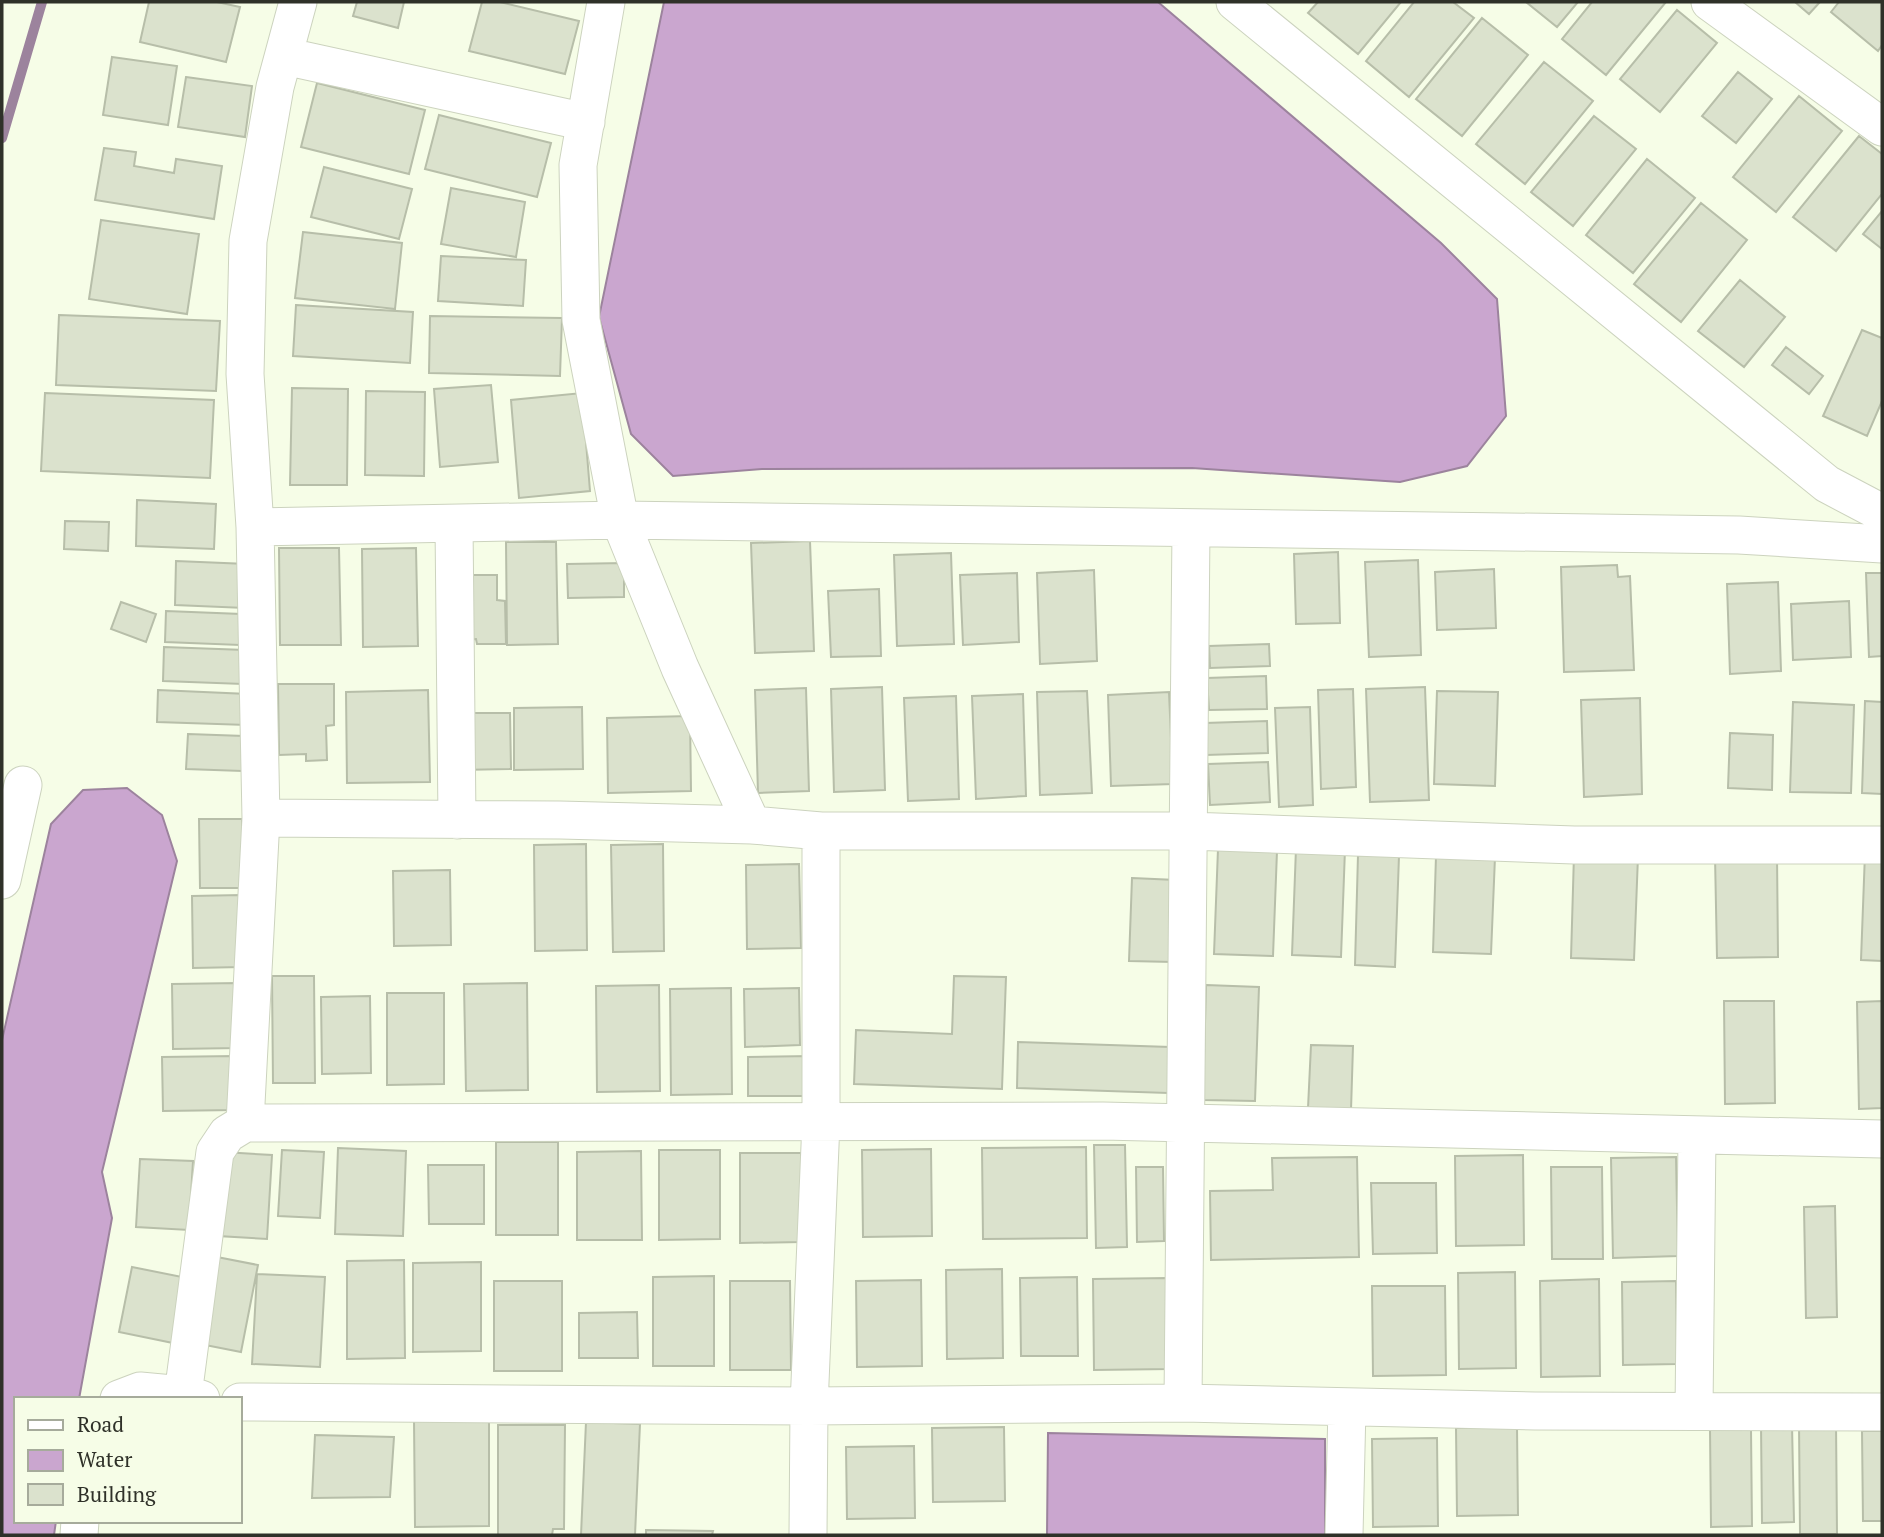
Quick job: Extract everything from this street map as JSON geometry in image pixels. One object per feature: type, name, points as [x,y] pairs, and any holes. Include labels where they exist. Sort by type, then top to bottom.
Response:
[{"type":"street","points":[[245,1124],[261,818],[255,527],[245,374],[248,241],[275,87],[298,2]]},
{"type":"street","points":[[606,2],[578,166],[581,320],[620,520],[680,668],[752,825]]},
{"type":"street","points":[[1235,2],[1828,484],[1882,513]]},
{"type":"street","points":[[1710,2],[1882,127]]},
{"type":"street","points":[[284,56],[586,122]]},
{"type":"street","points":[[255,527],[620,520],[1739,535],[1882,544]]},
{"type":"street","points":[[454,524],[457,820]]},
{"type":"street","points":[[1183,1403],[1191,527]]},
{"type":"street","points":[[2,880],[23,785]]},
{"type":"street","points":[[261,818],[752,825],[821,831],[1189,831],[1574,845],[1882,845]]},
{"type":"street","points":[[808,1535],[808,1406],[821,1122],[821,831]]},
{"type":"street","points":[[124,1397],[139,1391],[192,1397],[215,1152],[227,1134],[245,1124],[1187,1123],[1882,1139]]},
{"type":"street","points":[[1694,1412],[1697,1135]]},
{"type":"street","points":[[242,1402],[808,1406],[1183,1403],[1694,1412],[1882,1412]]},
{"type":"street","points":[[1344,1535],[1347,1407]]},
{"type":"water","points":[[664,2],[1158,2],[1441,243],[1497,299],[1506,416],[1467,466],[1400,482],[1192,468],[762,469],[673,476],[631,434],[599,317]]},
{"type":"water","points":[[127,788],[162,815],[177,861],[102,1172],[112,1218],[79,1397],[14,1397],[14,1523],[56,1523],[54,1535],[2,1535],[2,1040],[51,824],[83,790]]},
{"type":"water","points":[[1048,1433],[1325,1439],[1325,1535],[1047,1535]]},
{"type":"building","points":[[149,2],[217,2],[240,7],[226,62],[140,42]]},
{"type":"building","points":[[357,2],[404,2],[398,28],[353,16]]},
{"type":"building","points":[[482,2],[500,2],[579,21],[565,74],[469,51]]},
{"type":"building","points":[[1318,2],[1401,2],[1358,54],[1308,13]]},
{"type":"building","points":[[1414,2],[1453,2],[1474,18],[1409,97],[1366,61]]},
{"type":"building","points":[[1526,2],[1578,2],[1557,27]]},
{"type":"building","points":[[1592,2],[1666,2],[1606,75],[1562,39]]},
{"type":"building","points":[[1795,2],[1820,2],[1809,14]]},
{"type":"building","points":[[1839,2],[1882,2],[1882,45],[1878,51],[1831,12]]},
{"type":"building","points":[[1677,10],[1717,43],[1660,112],[1620,79]]},
{"type":"building","points":[[1482,18],[1528,55],[1462,136],[1416,99]]},
{"type":"building","points":[[112,57],[177,66],[168,125],[103,115]]},
{"type":"building","points":[[1544,62],[1593,101],[1525,184],[1476,144]]},
{"type":"building","points":[[1738,72],[1772,99],[1736,143],[1702,116]]},
{"type":"building","points":[[186,77],[252,86],[245,137],[178,127]]},
{"type":"building","points":[[317,83],[425,110],[409,174],[301,147]]},
{"type":"building","points":[[1799,96],[1842,131],[1776,212],[1733,177]]},
{"type":"building","points":[[439,115],[551,143],[537,197],[425,169]]},
{"type":"building","points":[[1594,116],[1636,149],[1573,226],[1531,192]]},
{"type":"building","points":[[1859,136],[1882,154],[1882,194],[1836,251],[1793,217]]},
{"type":"building","points":[[104,148],[136,152],[134,166],[174,173],[176,159],[222,166],[214,219],[95,200]]},
{"type":"building","points":[[1647,159],[1695,198],[1633,273],[1586,235]]},
{"type":"building","points":[[324,167],[412,189],[399,239],[311,217]]},
{"type":"building","points":[[451,188],[525,202],[516,257],[441,244]]},
{"type":"building","points":[[1701,203],[1747,240],[1681,322],[1634,284]]},
{"type":"building","points":[[1882,211],[1882,249],[1863,234]]},
{"type":"building","points":[[101,220],[199,234],[187,314],[89,299]]},
{"type":"building","points":[[303,232],[402,243],[395,309],[295,298]]},
{"type":"building","points":[[441,256],[526,260],[523,306],[438,301]]},
{"type":"building","points":[[1740,280],[1785,317],[1744,367],[1698,331]]},
{"type":"building","points":[[296,305],[413,312],[410,363],[293,356]]},
{"type":"building","points":[[59,315],[220,321],[216,391],[56,385]]},
{"type":"building","points":[[430,316],[562,318],[560,376],[429,373]]},
{"type":"building","points":[[1862,330],[1882,338],[1882,401],[1867,436],[1823,416]]},
{"type":"building","points":[[1786,347],[1823,376],[1809,394],[1772,365]]},
{"type":"building","points":[[491,385],[498,462],[440,467],[434,389]]},
{"type":"building","points":[[292,388],[348,389],[347,485],[290,485]]},
{"type":"building","points":[[366,391],[425,392],[424,476],[365,475]]},
{"type":"building","points":[[45,393],[214,400],[210,478],[41,471]]},
{"type":"building","points":[[582,393],[590,491],[519,498],[511,400]]},
{"type":"building","points":[[137,500],[216,504],[214,549],[136,546]]},
{"type":"building","points":[[65,521],[109,522],[108,551],[64,549]]},
{"type":"building","points":[[810,541],[814,651],[755,653],[751,543]]},
{"type":"building","points":[[506,542],[556,542],[558,644],[507,645]]},
{"type":"building","points":[[279,548],[339,548],[341,645],[280,645]]},
{"type":"building","points":[[416,548],[418,646],[363,647],[362,549]]},
{"type":"building","points":[[1338,552],[1340,623],[1296,624],[1294,554]]},
{"type":"building","points":[[951,553],[954,644],[897,646],[894,555]]},
{"type":"building","points":[[1418,560],[1421,655],[1369,657],[1365,562]]},
{"type":"building","points":[[176,561],[247,564],[245,608],[175,605]]},
{"type":"building","points":[[624,563],[624,597],[568,598],[567,564]]},
{"type":"building","points":[[1617,565],[1618,577],[1630,576],[1634,670],[1564,672],[1561,567]]},
{"type":"building","points":[[1494,569],[1496,628],[1437,630],[1435,572]]},
{"type":"building","points":[[1094,570],[1097,661],[1040,664],[1037,573]]},
{"type":"building","points":[[1017,573],[1019,642],[963,645],[960,575]]},
{"type":"building","points":[[1866,573],[1882,573],[1882,656],[1869,657]]},
{"type":"building","points":[[457,575],[497,575],[497,600],[505,601],[506,644],[477,644],[476,639],[458,640]]},
{"type":"building","points":[[1778,582],[1781,671],[1730,674],[1727,584]]},
{"type":"building","points":[[879,589],[881,656],[831,657],[828,591]]},
{"type":"building","points":[[1849,601],[1851,657],[1793,660],[1791,604]]},
{"type":"building","points":[[121,602],[156,614],[146,642],[111,629]]},
{"type":"building","points":[[166,611],[241,614],[240,645],[165,642]]},
{"type":"building","points":[[1269,644],[1270,666],[1210,668],[1209,646]]},
{"type":"building","points":[[164,647],[245,650],[243,684],[163,681]]},
{"type":"building","points":[[1266,676],[1267,709],[1209,710],[1207,678]]},
{"type":"building","points":[[278,684],[334,684],[334,725],[326,726],[327,760],[306,761],[306,754],[279,755]]},
{"type":"building","points":[[882,687],[885,790],[834,792],[831,689]]},
{"type":"building","points":[[1425,687],[1429,800],[1370,802],[1366,689]]},
{"type":"building","points":[[806,688],[809,791],[758,793],[755,690]]},
{"type":"building","points":[[1353,689],[1356,787],[1321,789],[1318,690]]},
{"type":"building","points":[[158,690],[248,694],[247,725],[157,722]]},
{"type":"building","points":[[428,690],[430,782],[347,783],[346,692]]},
{"type":"building","points":[[1087,691],[1092,793],[1040,795],[1037,692]]},
{"type":"building","points":[[1437,691],[1498,692],[1495,786],[1434,784]]},
{"type":"building","points":[[1169,692],[1173,784],[1111,786],[1108,695]]},
{"type":"building","points":[[1023,694],[1026,796],[976,799],[972,696]]},
{"type":"building","points":[[956,696],[959,799],[908,801],[904,698]]},
{"type":"building","points":[[1640,698],[1642,794],[1584,797],[1581,700]]},
{"type":"building","points":[[1865,701],[1882,702],[1882,794],[1862,793]]},
{"type":"building","points":[[1793,702],[1854,705],[1851,793],[1790,792]]},
{"type":"building","points":[[582,707],[583,769],[514,770],[514,708]]},
{"type":"building","points":[[1310,707],[1313,805],[1279,807],[1275,708]]},
{"type":"building","points":[[458,713],[510,713],[511,769],[459,770]]},
{"type":"building","points":[[690,716],[691,791],[608,793],[607,718]]},
{"type":"building","points":[[1267,721],[1268,753],[1206,755],[1205,723]]},
{"type":"building","points":[[1730,733],[1773,735],[1772,790],[1728,788]]},
{"type":"building","points":[[188,734],[244,736],[242,771],[186,769]]},
{"type":"building","points":[[1268,762],[1270,802],[1210,805],[1208,764]]},
{"type":"building","points":[[199,819],[242,819],[243,888],[200,888]]},
{"type":"building","points":[[586,844],[587,950],[535,951],[534,845]]},
{"type":"building","points":[[663,844],[664,951],[613,952],[611,845]]},
{"type":"building","points":[[1296,848],[1345,849],[1341,957],[1292,955]]},
{"type":"building","points":[[1218,849],[1277,851],[1273,956],[1214,954]]},
{"type":"building","points":[[1865,853],[1882,854],[1882,961],[1861,960]]},
{"type":"building","points":[[1574,854],[1638,856],[1634,960],[1571,958]]},
{"type":"building","points":[[1358,855],[1399,856],[1395,967],[1355,965]]},
{"type":"building","points":[[1777,855],[1778,957],[1717,958],[1715,856]]},
{"type":"building","points":[[1436,856],[1495,857],[1491,954],[1433,952]]},
{"type":"building","points":[[799,864],[801,948],[747,949],[746,865]]},
{"type":"building","points":[[450,870],[451,945],[394,946],[393,871]]},
{"type":"building","points":[[1132,878],[1176,880],[1173,962],[1129,961]]},
{"type":"building","points":[[241,895],[242,967],[193,968],[192,896]]},
{"type":"building","points":[[272,976],[314,976],[315,1083],[273,1083]]},
{"type":"building","points":[[954,976],[1006,977],[1002,1089],[854,1084],[856,1030],[952,1034]]},
{"type":"building","points":[[238,983],[239,1048],[173,1049],[172,984]]},
{"type":"building","points":[[527,983],[528,1090],[466,1091],[464,984]]},
{"type":"building","points":[[659,985],[660,1091],[597,1092],[596,986]]},
{"type":"building","points":[[1206,985],[1259,987],[1255,1101],[1203,1100]]},
{"type":"building","points":[[731,988],[732,1094],[671,1095],[670,989]]},
{"type":"building","points":[[799,988],[800,1045],[745,1047],[744,989]]},
{"type":"building","points":[[387,993],[444,993],[444,1084],[387,1085]]},
{"type":"building","points":[[370,996],[371,1073],[322,1074],[321,997]]},
{"type":"building","points":[[1724,1001],[1774,1001],[1775,1103],[1725,1104]]},
{"type":"building","points":[[1882,1001],[1882,1108],[1859,1109],[1857,1002]]},
{"type":"building","points":[[1018,1042],[1170,1047],[1168,1093],[1017,1088]]},
{"type":"building","points":[[1311,1045],[1353,1046],[1351,1110],[1308,1108]]},
{"type":"building","points":[[234,1056],[235,1110],[163,1111],[162,1057]]},
{"type":"building","points":[[811,1056],[811,1096],[748,1096],[748,1057]]},
{"type":"building","points":[[496,1142],[558,1142],[558,1235],[496,1235]]},
{"type":"building","points":[[1094,1145],[1125,1145],[1127,1247],[1096,1248]]},
{"type":"building","points":[[1086,1147],[1087,1238],[983,1239],[982,1148]]},
{"type":"building","points":[[338,1148],[406,1151],[403,1236],[335,1234]]},
{"type":"building","points":[[931,1149],[932,1236],[863,1237],[862,1150]]},
{"type":"building","points":[[282,1150],[324,1152],[320,1218],[278,1216]]},
{"type":"building","points":[[659,1150],[720,1150],[720,1239],[659,1240]]},
{"type":"building","points":[[641,1151],[642,1240],[577,1240],[577,1152]]},
{"type":"building","points":[[223,1152],[272,1155],[267,1239],[218,1236]]},
{"type":"building","points":[[740,1153],[801,1153],[801,1242],[740,1243]]},
{"type":"building","points":[[1523,1155],[1524,1245],[1456,1246],[1455,1156]]},
{"type":"building","points":[[1357,1157],[1359,1257],[1211,1260],[1210,1191],[1273,1190],[1272,1158]]},
{"type":"building","points":[[1676,1157],[1678,1256],[1613,1258],[1611,1158]]},
{"type":"building","points":[[140,1159],[193,1161],[189,1230],[136,1227]]},
{"type":"building","points":[[428,1165],[484,1165],[484,1224],[429,1224]]},
{"type":"building","points":[[1136,1167],[1163,1167],[1164,1241],[1137,1242]]},
{"type":"building","points":[[1551,1167],[1602,1167],[1603,1259],[1552,1259]]},
{"type":"building","points":[[1371,1183],[1436,1183],[1437,1253],[1373,1254]]},
{"type":"building","points":[[1835,1206],[1837,1317],[1806,1318],[1804,1207]]},
{"type":"building","points":[[217,1257],[258,1265],[241,1352],[200,1344]]},
{"type":"building","points":[[404,1260],[405,1358],[347,1359],[347,1261]]},
{"type":"building","points":[[481,1262],[481,1351],[413,1352],[413,1263]]},
{"type":"building","points":[[132,1267],[187,1278],[173,1343],[119,1332]]},
{"type":"building","points":[[1002,1269],[1003,1358],[947,1359],[946,1270]]},
{"type":"building","points":[[1515,1272],[1516,1368],[1459,1369],[1458,1273]]},
{"type":"building","points":[[257,1274],[325,1277],[320,1367],[252,1364]]},
{"type":"building","points":[[714,1276],[714,1366],[653,1366],[653,1277]]},
{"type":"building","points":[[1077,1277],[1078,1356],[1021,1356],[1020,1278]]},
{"type":"building","points":[[1168,1278],[1170,1369],[1094,1370],[1093,1279]]},
{"type":"building","points":[[1599,1279],[1600,1376],[1541,1377],[1540,1281]]},
{"type":"building","points":[[921,1280],[922,1366],[857,1367],[856,1281]]},
{"type":"building","points":[[494,1281],[562,1281],[562,1371],[494,1371]]},
{"type":"building","points":[[730,1281],[790,1281],[791,1370],[730,1370]]},
{"type":"building","points":[[1676,1281],[1677,1364],[1623,1365],[1622,1282]]},
{"type":"building","points":[[1372,1286],[1445,1286],[1446,1375],[1373,1376]]},
{"type":"building","points":[[637,1312],[638,1358],[579,1358],[579,1313]]},
{"type":"building","points":[[489,1418],[489,1526],[415,1527],[414,1419]]},
{"type":"building","points":[[586,1422],[640,1424],[635,1535],[581,1535]]},
{"type":"building","points":[[1799,1423],[1836,1423],[1837,1534],[1800,1534]]},
{"type":"building","points":[[1792,1424],[1794,1522],[1762,1523],[1761,1425]]},
{"type":"building","points":[[498,1425],[565,1425],[564,1529],[553,1529],[552,1535],[498,1535]]},
{"type":"building","points":[[1004,1427],[1005,1501],[933,1502],[932,1428]]},
{"type":"building","points":[[1517,1427],[1518,1515],[1457,1516],[1456,1428]]},
{"type":"building","points":[[1710,1429],[1751,1429],[1752,1526],[1711,1527]]},
{"type":"building","points":[[1862,1431],[1882,1431],[1882,1521],[1863,1521]]},
{"type":"building","points":[[315,1435],[394,1437],[390,1497],[312,1498]]},
{"type":"building","points":[[1437,1438],[1438,1526],[1373,1527],[1372,1439]]},
{"type":"building","points":[[914,1446],[915,1518],[847,1519],[846,1447]]},
{"type":"building","points":[[646,1530],[713,1531],[712,1535],[646,1535]]},
{"type":"waterway","points":[[2,138],[42,2]]}]
